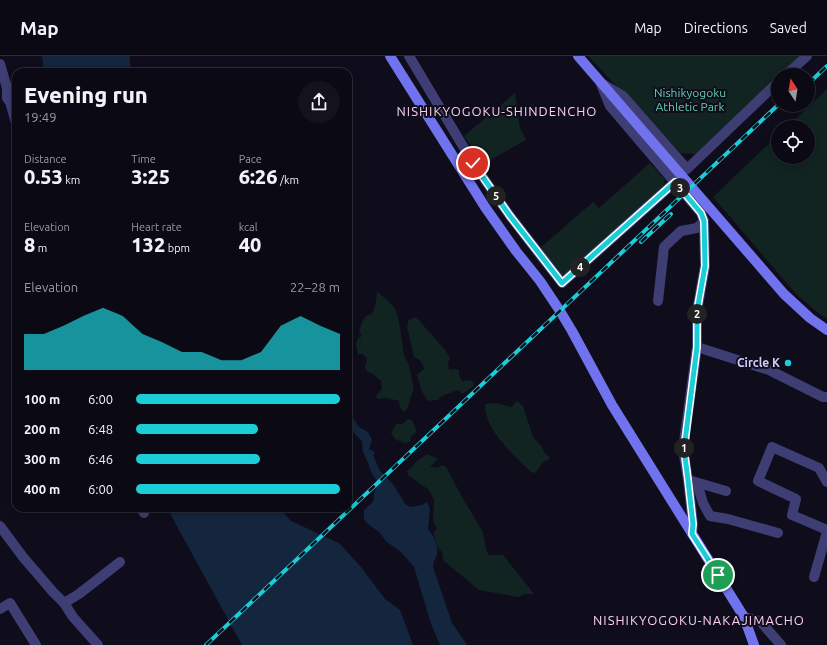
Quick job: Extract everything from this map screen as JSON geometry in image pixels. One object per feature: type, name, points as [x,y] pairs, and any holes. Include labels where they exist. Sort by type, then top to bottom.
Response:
[{"type":"street","points":[[390,56],[485,207],[516,251],[540,281],[563,316],[612,405],[744,617],[754,645]]},
{"type":"street","points":[[409,56],[473,163],[510,216],[562,283],[675,182]]},
{"type":"street","points":[[578,56],[784,294],[810,318],[827,330]]},
{"type":"street","points":[[793,68],[806,56]]},
{"type":"street","points":[[0,64],[7,88],[3,98],[10,102],[12,109]]},
{"type":"street","points":[[601,83],[610,106],[701,213],[704,221],[705,266],[697,311],[697,347],[684,449],[693,481],[710,516],[728,519],[778,533]]},
{"type":"street","points":[[601,83],[623,96],[687,169],[771,89]]},
{"type":"street","points":[[658,301],[664,247],[681,231],[697,228],[704,221]]},
{"type":"street","points":[[697,347],[769,370],[823,397],[827,397]]},
{"type":"street","points":[[814,577],[827,531],[792,515],[796,499],[758,481],[772,447],[818,468],[827,482]]},
{"type":"street","points":[[692,534],[693,481]]},
{"type":"street","points":[[693,481],[726,491]]},
{"type":"street","points":[[0,526],[23,557],[98,645]]},
{"type":"street","points":[[64,604],[120,562]]},
{"type":"street","points":[[0,609],[10,603],[36,645]]},
{"type":"street","points":[[744,617],[760,621],[781,645]]},
{"type":"green space","name":"Nishikyogoku Athletic Park","points":[[588,56],[800,56],[787,68],[771,68],[771,83],[695,154],[680,153]]},
{"type":"green space","points":[[827,89],[827,319],[797,295],[713,197],[771,142],[771,164],[815,164],[815,120],[794,120],[803,112],[815,112],[815,100]]},
{"type":"green space","points":[[515,93],[520,128],[526,140],[483,164],[464,136]]},
{"type":"green space","points":[[650,163],[665,180],[663,186],[566,275],[561,275],[540,248],[593,202],[599,208]]},
{"type":"green space","points":[[377,291],[395,308],[399,321],[404,356],[409,365],[414,390],[404,412],[400,408],[399,401],[387,398],[378,399],[376,396],[382,389],[381,381],[373,374],[366,371],[365,365],[367,358],[363,354],[358,354],[356,345],[358,338],[362,336],[359,331],[366,316],[372,314],[375,307]]},
{"type":"green space","points":[[416,317],[445,350],[450,358],[448,363],[449,370],[459,370],[459,375],[462,381],[471,380],[474,386],[462,394],[458,390],[442,396],[438,400],[428,401],[422,392],[417,375],[424,369],[423,364],[414,357],[407,326],[408,320]]},
{"type":"green space","points":[[517,401],[523,406],[533,437],[542,447],[545,454],[550,457],[548,460],[544,461],[535,473],[531,472],[516,458],[501,441],[489,423],[486,413],[485,404],[496,403],[511,407]]},
{"type":"green space","points":[[408,419],[412,420],[417,432],[411,436],[410,442],[404,443],[395,439],[391,433],[396,424],[402,424]]},
{"type":"green space","points":[[427,454],[438,459],[430,467],[437,468],[442,465],[446,467],[483,532],[486,550],[489,555],[503,555],[534,594],[524,594],[518,597],[479,590],[443,560],[442,552],[438,548],[433,533],[437,529],[433,521],[434,500],[429,490],[409,476],[407,472],[417,461]]},
{"type":"water","points":[[42,56],[130,56],[131,68],[44,68]]},
{"type":"water","points":[[352,419],[354,419],[359,427],[368,432],[372,440],[369,449],[375,452],[373,455],[380,471],[393,484],[405,504],[410,507],[422,505],[427,502],[430,509],[428,529],[434,538],[437,547],[437,554],[433,567],[452,623],[467,645],[440,645],[431,624],[414,567],[401,552],[387,542],[379,532],[364,519],[364,510],[373,502],[376,480],[370,470],[363,452],[362,441],[352,431]]},
{"type":"water","points":[[169,512],[283,512],[291,521],[339,543],[361,567],[385,599],[400,610],[413,645],[242,645]]},
{"type":"railway","points":[[815,77],[827,66]]},
{"type":"railway","points":[[352,507],[771,112]]},
{"type":"railway","points":[[641,242],[671,214]]},
{"type":"railway","points":[[206,645],[347,512]]},
{"type":"place","name":"Circle K","points":[[788,363]]},
{"type":"district","name":"NISHIKYOGOKU-SHINDENCHO","points":[[497,111]]},
{"type":"district","name":"NISHIKYOGOKU-NAKAJIMACHO","points":[[699,620]]},
{"type":"route","points":[[473,163],[510,216],[562,283],[675,182],[701,213],[704,221],[705,266],[697,311],[697,347],[684,449],[693,524],[692,534],[718,575]]}]
